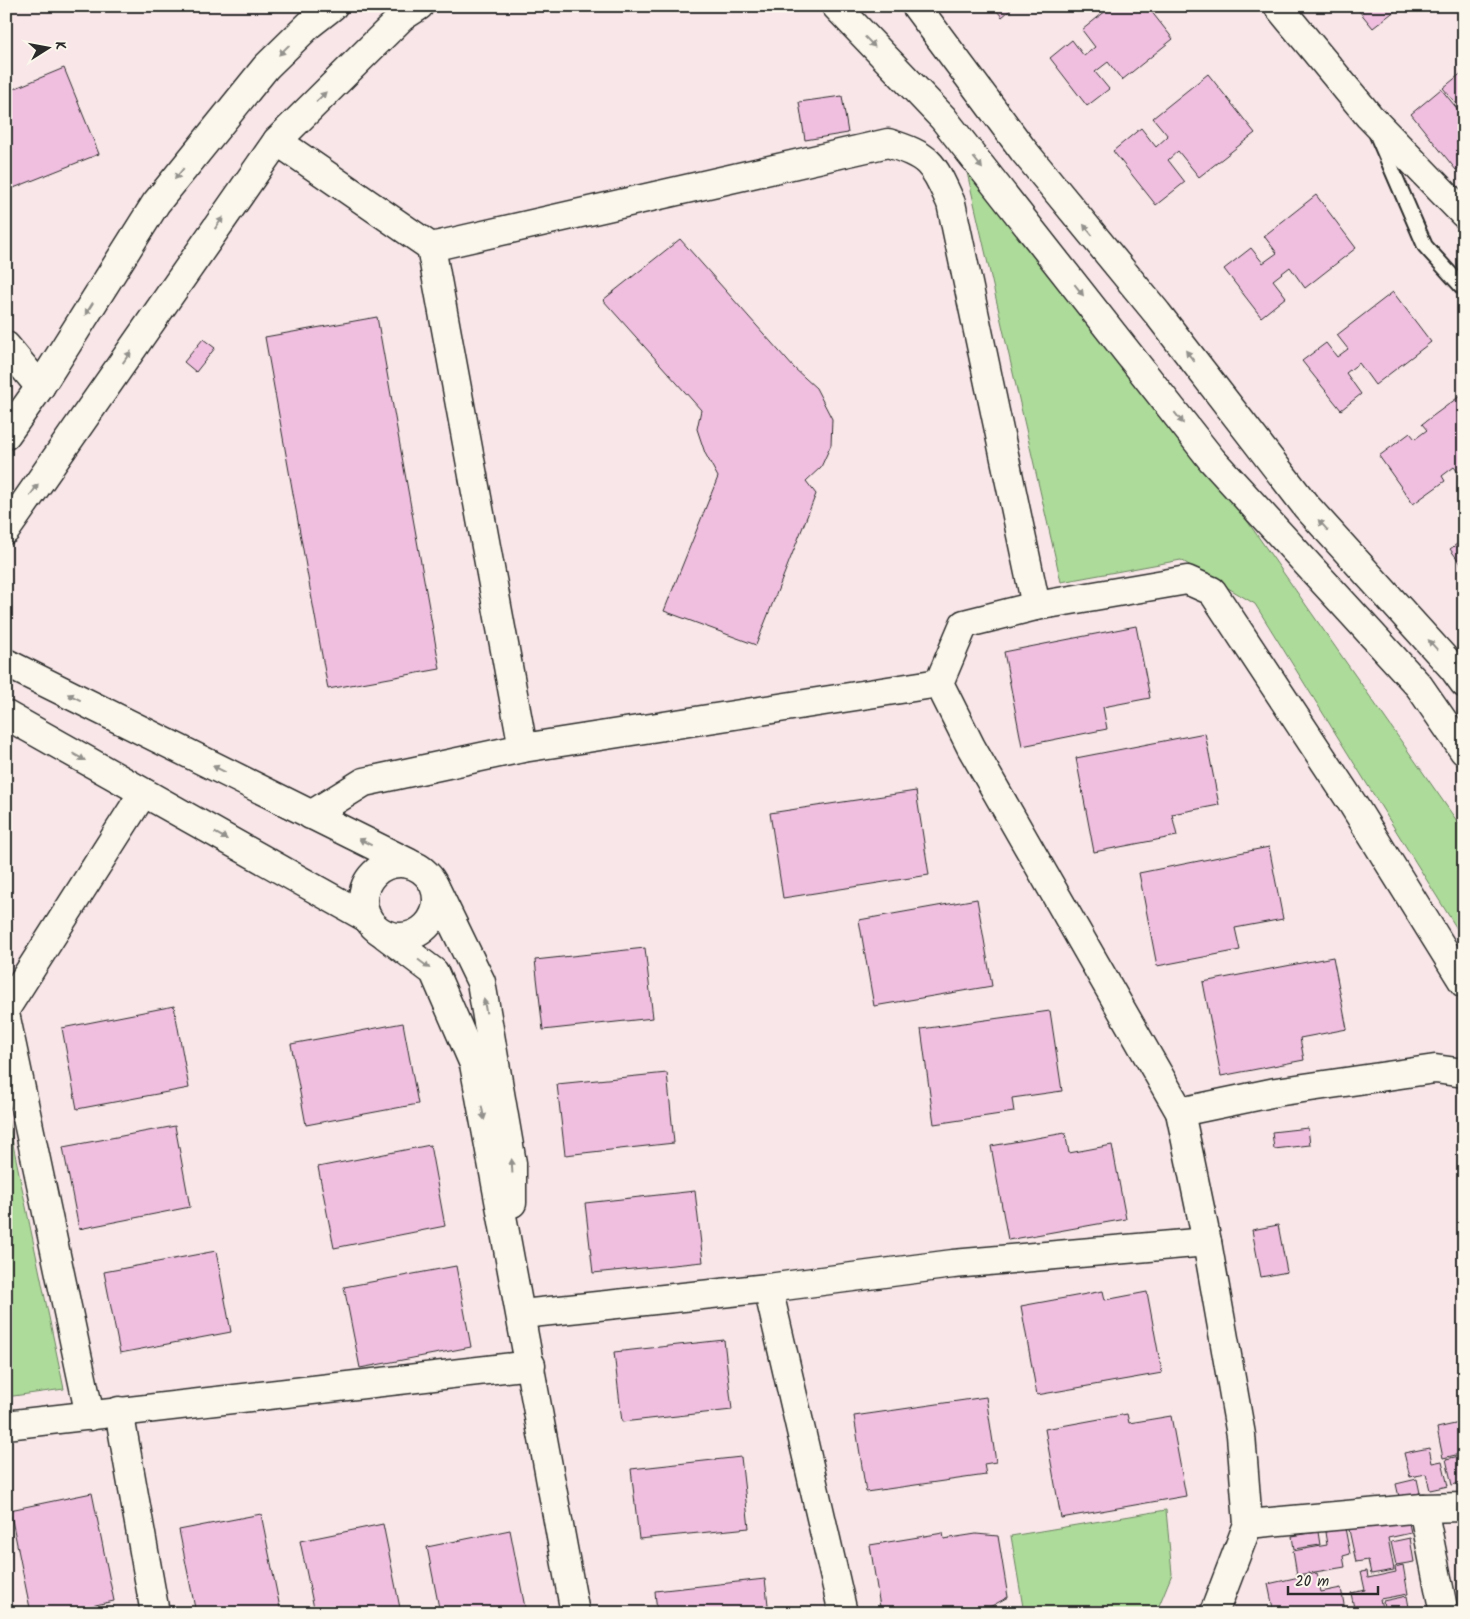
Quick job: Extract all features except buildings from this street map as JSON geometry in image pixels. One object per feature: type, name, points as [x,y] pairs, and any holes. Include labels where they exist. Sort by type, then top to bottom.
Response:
[{"type":"street","points":[[6,435],[40,387],[156,203],[308,15],[334,6]]},
{"type":"street","points":[[6,530],[277,141],[402,17],[419,6]]},
{"type":"street","points":[[836,6],[943,118],[1212,460],[1419,686],[1464,751]]},
{"type":"street","points":[[916,6],[1023,150],[1157,313],[1306,506],[1460,669]]},
{"type":"street","points":[[1278,6],[1369,116],[1464,214]]},
{"type":"street","points":[[277,141],[431,247],[523,748]]},
{"type":"street","points":[[431,247],[888,143],[916,152],[936,170],[951,203],[1036,606]]},
{"type":"street","points":[[6,346],[40,387]]},
{"type":"street","points":[[1214,1613],[1248,1524],[1241,1435],[1207,1242],[1180,1112],[971,747],[939,683],[964,624],[1036,606],[1187,580],[1212,591],[1354,806],[1464,983]]},
{"type":"street","points":[[6,663],[420,868],[429,876],[481,982],[512,1163],[512,1268]]},
{"type":"street","points":[[311,814],[364,782],[523,748],[939,683]]},
{"type":"street","points":[[6,715],[397,938],[421,931],[430,923],[438,900],[435,887]]},
{"type":"street","points":[[6,1008],[143,793]]},
{"type":"street","points":[[408,863],[396,862],[374,872],[367,882],[363,894],[363,906],[376,926],[434,972],[474,1064],[522,1314],[575,1613]]},
{"type":"street","points":[[6,1018],[90,1416]]},
{"type":"street","points":[[1180,1112],[1276,1092],[1435,1069],[1464,1073]]},
{"type":"street","points":[[522,1314],[768,1288],[952,1264],[1207,1242]]},
{"type":"street","points":[[768,1288],[843,1613]]},
{"type":"street","points":[[6,1425],[531,1365]]},
{"type":"street","points":[[119,1411],[155,1613]]},
{"type":"street","points":[[1248,1524],[1423,1508],[1464,1507]]},
{"type":"street","points":[[1423,1508],[1444,1613]]},
{"type":"lane","points":[[1369,116],[1425,246],[1464,289]]},
{"type":"green space","points":[[966,168],[1222,485],[1464,831],[1464,940],[1255,604],[1181,560],[1061,582]]},
{"type":"green space","points":[[6,1111],[64,1389],[6,1397]]},
{"type":"green space","points":[[1166,1510],[1172,1574],[1156,1613],[1024,1613],[1011,1536]]}]
